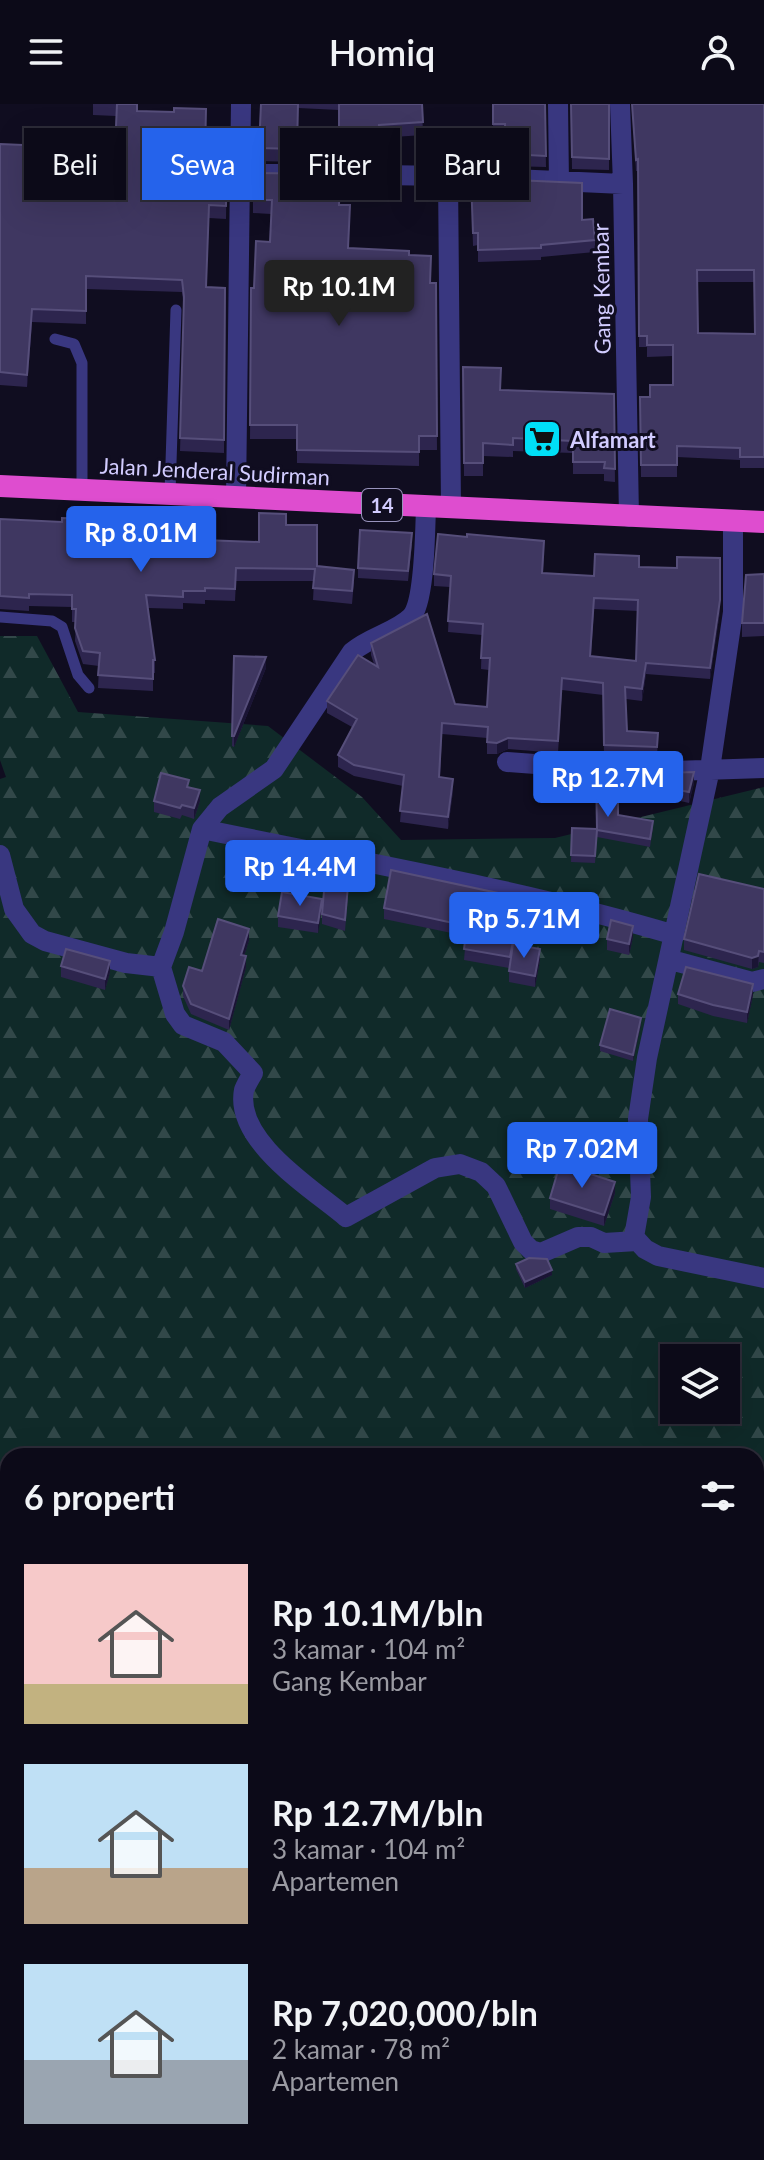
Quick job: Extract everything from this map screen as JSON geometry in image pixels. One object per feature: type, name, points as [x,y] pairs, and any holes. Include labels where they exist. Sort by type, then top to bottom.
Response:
[{"type":"highway","name":"Jalan Jenderal Sudirman","points":[[0,486],[764,522]]},
{"type":"street","points":[[241,104],[241,128]]},
{"type":"street","points":[[558,104],[559,183]]},
{"type":"street","name":"Gang Kembar","points":[[620,104],[629,517]]},
{"type":"street","points":[[264,174],[416,176]]},
{"type":"street","points":[[529,181],[623,184]]},
{"type":"street","points":[[236,497],[240,200]]},
{"type":"street","points":[[448,200],[451,508]]},
{"type":"street","points":[[426,507],[418,605],[410,618],[363,642],[352,652],[274,769],[220,807],[202,829],[174,932],[161,967],[175,1014],[183,1025],[217,1038],[230,1047],[253,1073],[244,1089],[245,1108],[255,1136],[281,1167],[313,1188],[346,1217],[435,1168],[460,1164],[481,1172],[496,1186],[523,1242],[531,1250],[541,1253],[578,1237],[591,1237],[604,1243],[637,1241]]},
{"type":"street","points":[[733,522],[733,612],[710,769],[671,960],[656,1015],[638,1119],[641,1197],[634,1237],[658,1256],[764,1278]]},
{"type":"street","points":[[507,762],[643,772],[764,768]]},
{"type":"street","points":[[202,829],[473,885],[614,917],[675,935]]},
{"type":"street","points":[[0,855],[14,909],[32,934],[45,941],[126,963],[161,967]]},
{"type":"street","points":[[671,960],[752,982],[764,979]]},
{"type":"lane","points":[[170,493],[176,310]]},
{"type":"lane","points":[[55,339],[74,344],[82,363],[82,490]]},
{"type":"lane","points":[[0,617],[52,621],[62,627],[78,675],[89,688]]},
{"type":"green space","points":[[0,636],[37,636],[78,712],[268,726],[362,797],[401,840],[555,838],[764,787],[764,1448],[0,1448],[0,779],[6,777],[0,760]]},
{"type":"building","points":[[117,104],[137,104],[137,111],[206,109],[206,128],[142,128],[142,200],[226,200],[226,206],[209,205],[206,287],[225,288],[224,440],[180,438],[182,280],[86,276],[86,311],[32,309],[27,375],[0,372],[0,144],[24,145],[24,200],[126,200],[126,128],[116,128]]},
{"type":"building","points":[[261,104],[298,104],[297,128],[280,128],[280,149],[264,148],[264,128],[260,128]]},
{"type":"building","points":[[339,104],[422,104],[423,122],[379,125],[379,128],[339,128]]},
{"type":"building","points":[[493,104],[545,104],[546,156],[529,155],[529,128],[505,128],[505,124],[493,124]]},
{"type":"building","points":[[571,104],[609,104],[609,159],[572,157]]},
{"type":"building","points":[[632,104],[764,104],[764,457],[740,457],[740,448],[677,446],[677,465],[641,465],[640,397],[650,397],[650,385],[673,385],[673,345],[647,345],[647,336],[639,336]],"holes":[[[697,270],[754,270],[755,334],[698,333]]]},
{"type":"building","points":[[264,173],[280,173],[280,200],[339,200],[339,205],[350,205],[348,248],[409,251],[409,255],[431,256],[430,283],[436,283],[437,436],[419,436],[419,452],[297,450],[297,425],[250,425],[251,288],[254,288],[256,241],[270,242],[272,200],[264,200]]},
{"type":"building","points":[[529,181],[582,183],[582,220],[593,219],[595,240],[541,245],[541,248],[478,250],[478,233],[473,233],[472,200],[529,200]]},
{"type":"building","points":[[463,367],[501,368],[500,390],[614,394],[615,469],[604,468],[605,462],[573,462],[573,441],[513,438],[513,445],[483,443],[483,463],[464,463]]},
{"type":"building","points":[[259,513],[286,514],[286,525],[317,525],[317,566],[354,570],[352,591],[313,588],[315,569],[236,568],[235,589],[183,591],[183,597],[146,595],[155,660],[153,679],[98,675],[100,653],[83,651],[75,628],[76,609],[72,609],[72,595],[29,594],[29,598],[0,596],[0,519],[62,522],[62,518],[146,520],[146,530],[203,532],[203,540],[259,542]]},
{"type":"building","points":[[360,530],[412,533],[408,571],[358,568]]},
{"type":"building","points":[[438,534],[544,541],[542,573],[594,576],[595,554],[639,556],[639,567],[677,568],[677,557],[720,558],[720,600],[710,668],[646,663],[642,689],[625,687],[627,731],[658,733],[657,747],[604,745],[603,683],[562,678],[558,741],[508,738],[497,743],[487,742],[488,727],[442,723],[439,777],[453,779],[448,817],[400,811],[404,775],[354,765],[338,755],[357,719],[327,701],[358,655],[378,667],[371,643],[427,614],[455,704],[487,707],[490,658],[481,658],[483,624],[448,621],[451,576],[434,574]],"holes":[[[594,598],[638,600],[636,661],[590,656]]]},
{"type":"building","points":[[764,574],[764,623],[742,623],[746,575]]},
{"type":"building","points":[[234,656],[266,657],[232,736]]},
{"type":"building","points":[[694,772],[689,792],[663,787],[665,773]]},
{"type":"building","points":[[161,773],[189,780],[187,787],[200,790],[194,808],[182,805],[180,808],[154,801]]},
{"type":"building","points":[[596,774],[618,776],[618,815],[653,821],[650,839],[597,830],[595,856],[571,855],[572,828],[597,829]]},
{"type":"building","points":[[327,857],[350,862],[345,920],[322,914]]},
{"type":"building","points":[[391,870],[521,898],[510,957],[464,949],[467,926],[384,908]]},
{"type":"building","points":[[699,874],[764,889],[764,952],[759,951],[758,956],[752,958],[684,939]]},
{"type":"building","points":[[282,892],[322,899],[318,923],[278,916]]},
{"type":"building","points":[[218,919],[249,929],[241,955],[246,956],[229,1019],[191,1004],[183,986],[189,967],[202,971]]},
{"type":"building","points":[[611,920],[633,926],[629,944],[607,939]]},
{"type":"building","points":[[513,944],[540,949],[535,976],[509,971]]},
{"type":"building","points":[[66,949],[110,961],[105,979],[61,966]]},
{"type":"building","points":[[686,967],[753,984],[747,1012],[678,994]]},
{"type":"building","points":[[610,1009],[641,1018],[633,1055],[600,1045]]},
{"type":"building","points":[[560,1164],[615,1182],[604,1215],[550,1198]]},
{"type":"building","points":[[529,1258],[547,1259],[552,1270],[525,1282],[516,1264]]},
{"type":"place","name":"Alfamart","points":[[542,439]]}]
